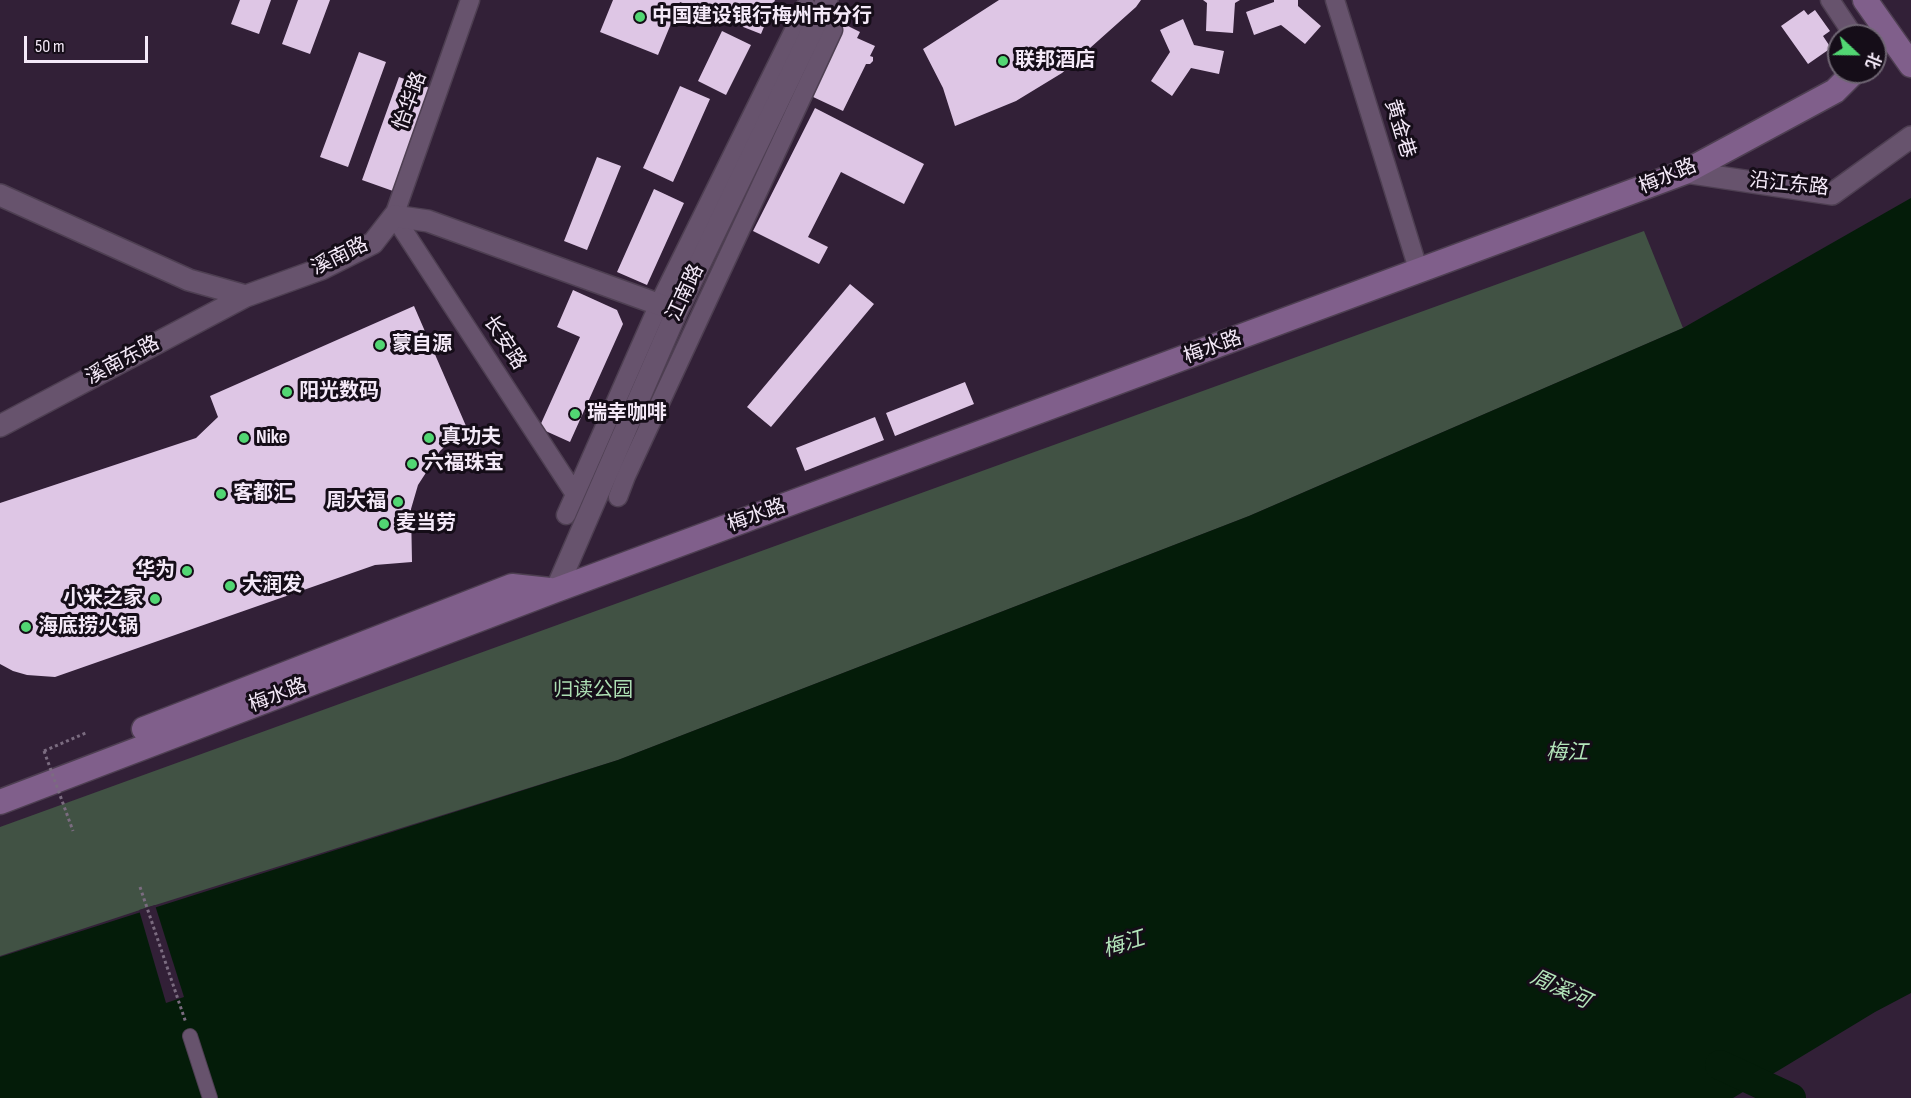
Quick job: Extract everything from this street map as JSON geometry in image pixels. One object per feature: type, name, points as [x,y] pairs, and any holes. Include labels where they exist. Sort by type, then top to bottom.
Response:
[{"type":"main road","points":[[1870,7],[1911,65]]},
{"type":"main road","name":"梅水路","points":[[0,802],[556,590],[1685,172],[1835,91],[1842,84]]},
{"type":"main road","name":"梅水路","points":[[0,785],[512,586],[556,590]]},
{"type":"street","name":"怡华路","points":[[394,216],[470,0]]},
{"type":"street","name":"黄金巷","points":[[1335,0],[1419,272]]},
{"type":"street","points":[[1830,0],[1846,24]]},
{"type":"street","name":"江南路","points":[[556,590],[668,307],[821,2]]},
{"type":"street","points":[[618,497],[833,30]]},
{"type":"street","name":"沿江东路","points":[[1685,172],[1832,194],[1911,137]]},
{"type":"street","points":[[0,195],[189,280],[246,296]]},
{"type":"street","name":"溪南路","points":[[246,296],[321,268],[374,243],[394,216]]},
{"type":"street","points":[[394,216],[428,221],[668,307],[566,515]]},
{"type":"street","name":"长安路","points":[[394,216],[575,494]]},
{"type":"street","name":"溪南东路","points":[[0,426],[246,296]]},
{"type":"street","points":[[190,1036],[210,1098]]},
{"type":"path","points":[[73,831],[44,751],[88,732]]},
{"type":"path","points":[[140,887],[190,1036]]},
{"type":"green space","name":"归读公园","points":[[1644,231],[1683,328],[1249,516],[618,760],[0,956],[0,827]]},
{"type":"water","name":"梅江","points":[[1911,198],[1911,993],[1875,1012],[1733,1098],[0,1098],[0,957],[618,760],[1249,516],[1683,328]]},
{"type":"pier","points":[[155,905],[184,997],[166,1003],[139,910]]},
{"type":"building","points":[[240,0],[271,0],[259,34],[231,24]]},
{"type":"building","points":[[298,0],[330,0],[310,54],[282,44]]},
{"type":"building","name":"中国建设银行梅州市分行","points":[[613,0],[775,0],[761,34],[680,2],[658,55],[600,32]]},
{"type":"building","name":"联邦酒店","points":[[999,0],[1141,0],[1062,73],[1016,101],[955,126],[943,88],[923,49]]},
{"type":"building","points":[[1203,0],[1240,0],[1235,3],[1233,33],[1206,31],[1207,3]]},
{"type":"building","points":[[1274,0],[1298,0],[1298,6],[1321,26],[1305,44],[1281,25],[1254,35],[1246,12],[1274,2]]},
{"type":"building","points":[[1804,10],[1808,15],[1815,10],[1827,27],[1827,33],[1823,36],[1827,42],[1827,51],[1808,64],[1781,26]]},
{"type":"building","points":[[1183,19],[1194,45],[1224,51],[1219,74],[1191,68],[1172,96],[1151,81],[1170,52],[1160,30]]},
{"type":"building","points":[[844,24],[860,32],[857,38],[875,46],[870,56],[873,57],[873,61],[866,64],[843,111],[811,96]]},
{"type":"building","points":[[722,31],[751,45],[726,95],[698,81]]},
{"type":"building","points":[[359,52],[386,62],[348,167],[320,157]]},
{"type":"building","points":[[399,77],[430,88],[393,191],[362,180]]},
{"type":"building","points":[[680,86],[710,99],[673,182],[643,168]]},
{"type":"building","points":[[815,108],[924,164],[904,204],[841,172],[808,237],[828,247],[819,264],[753,231]]},
{"type":"building","points":[[597,157],[621,166],[587,250],[564,241]]},
{"type":"building","points":[[654,189],[684,203],[647,285],[617,272]]},
{"type":"building","points":[[850,284],[874,304],[771,427],[747,407]]},
{"type":"building","points":[[573,290],[617,310],[623,324],[570,442],[539,428],[580,337],[557,327]]},
{"type":"building","name":"客都汇","points":[[414,306],[466,426],[440,451],[418,485],[411,509],[412,562],[375,565],[55,677],[27,675],[0,664],[0,503],[196,438],[218,417],[210,396]]},
{"type":"building","points":[[965,382],[974,404],[895,436],[886,413]]},
{"type":"building","points":[[875,417],[884,440],[805,471],[796,448]]},
{"type":"waterway","name":"周溪河","points":[[1720,1065],[1791,1098]]},
{"type":"place","name":"中国建设银行梅州市分行","points":[[640,17]]},
{"type":"place","name":"联邦酒店","points":[[1003,61]]},
{"type":"place","name":"蒙自源","points":[[380,345]]},
{"type":"place","name":"阳光数码","points":[[287,392]]},
{"type":"place","name":"瑞幸咖啡","points":[[575,414]]},
{"type":"place","name":"Nike","points":[[244,438]]},
{"type":"place","name":"真功夫","points":[[429,438]]},
{"type":"place","name":"六福珠宝","points":[[412,464]]},
{"type":"place","name":"客都汇","points":[[221,494]]},
{"type":"place","name":"周大福","points":[[398,502]]},
{"type":"place","name":"麦当劳","points":[[384,524]]},
{"type":"place","name":"华为","points":[[187,571]]},
{"type":"place","name":"大润发","points":[[230,586]]},
{"type":"place","name":"小米之家","points":[[155,599]]},
{"type":"place","name":"海底捞火锅","points":[[26,627]]}]
